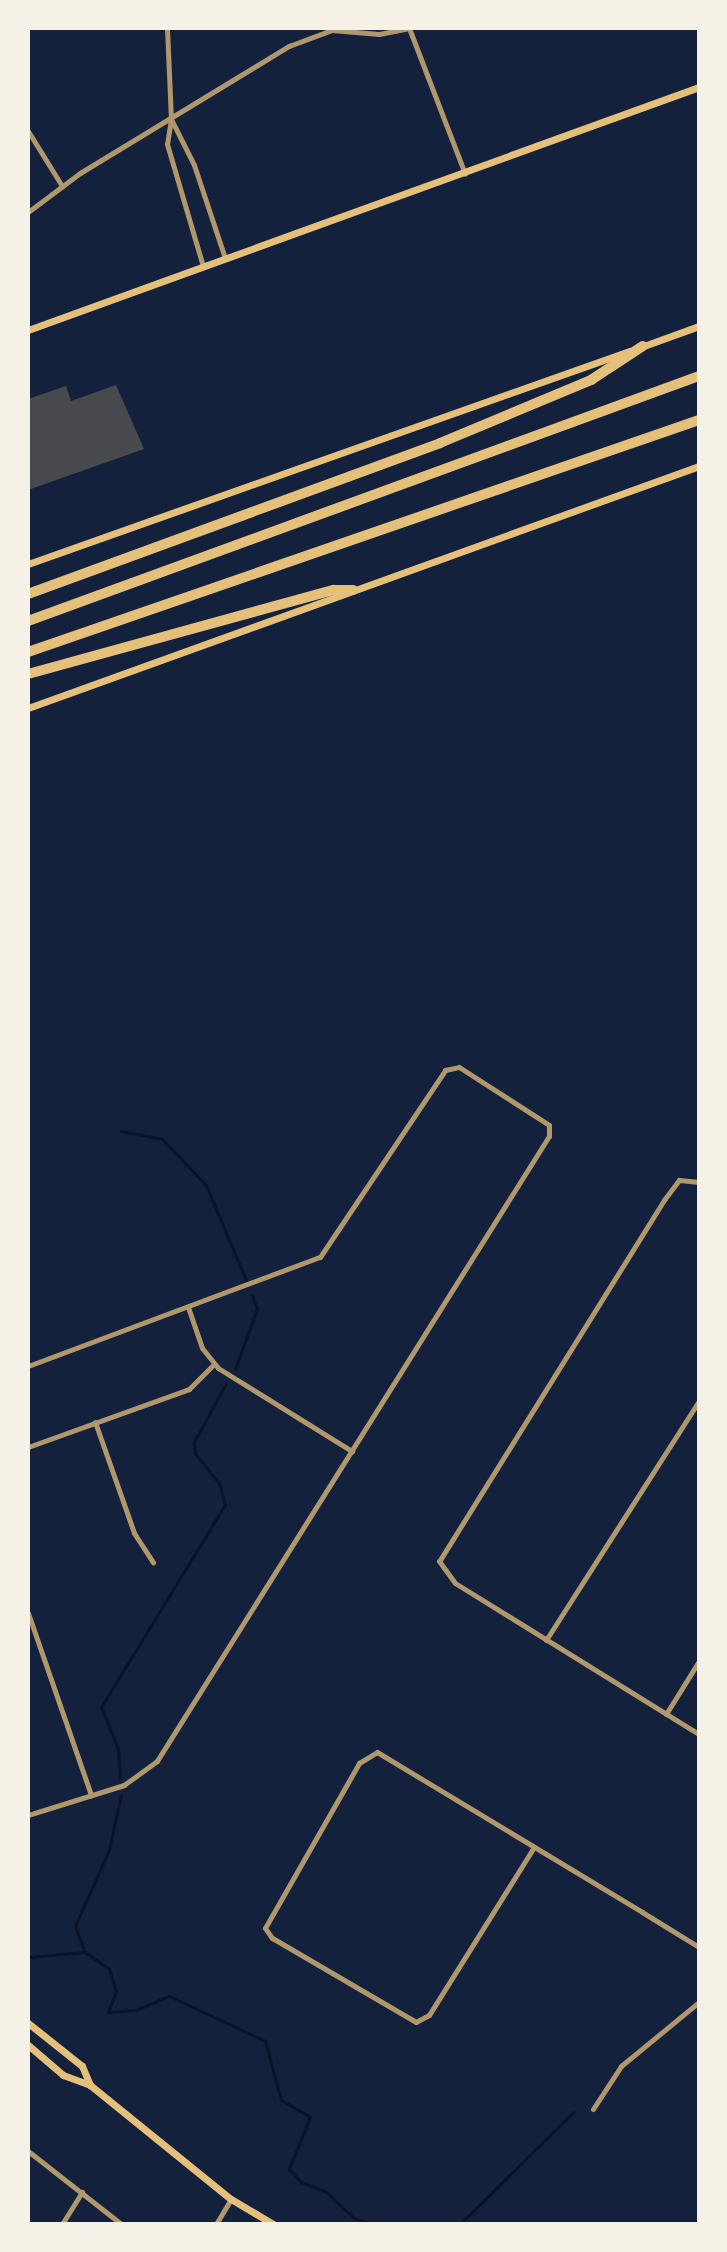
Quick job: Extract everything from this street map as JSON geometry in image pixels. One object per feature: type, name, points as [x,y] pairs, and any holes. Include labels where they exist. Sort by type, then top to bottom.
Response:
[{"type":"highway","points":[[28,594],[440,443],[591,380],[643,346]]},
{"type":"highway","points":[[28,621],[699,376]]},
{"type":"highway","points":[[28,652],[699,420]]},
{"type":"highway","points":[[28,674],[334,590],[353,590]]},
{"type":"main road","points":[[28,330],[699,87]]},
{"type":"main road","points":[[28,564],[699,326]]},
{"type":"main road","points":[[28,708],[699,466]]},
{"type":"main road","points":[[28,2023],[82,2066],[90,2085]]},
{"type":"main road","points":[[28,2045],[63,2075],[90,2085],[231,2199],[273,2224]]},
{"type":"street","points":[[167,28],[171,119],[167,144],[203,266]]},
{"type":"street","points":[[28,212],[62,186],[304,38],[332,30],[379,34],[409,28],[465,174]]},
{"type":"street","points":[[171,119],[194,165],[225,258]]},
{"type":"street","points":[[28,131],[62,186]]},
{"type":"street","points":[[28,1366],[320,1257],[445,1070],[459,1067],[543,1119],[549,1136],[157,1761],[124,1785],[28,1815]]},
{"type":"street","points":[[699,1182],[679,1180],[664,1200],[439,1561],[455,1583],[699,1734]]},
{"type":"street","points":[[188,1307],[202,1348],[214,1364],[352,1451]]},
{"type":"street","points":[[28,1447],[189,1389],[214,1364]]},
{"type":"street","points":[[546,1640],[699,1401]]},
{"type":"street","points":[[95,1422],[134,1533],[153,1562]]},
{"type":"street","points":[[28,1613],[91,1795]]},
{"type":"street","points":[[666,1714],[699,1661]]},
{"type":"street","points":[[534,1847],[429,2015],[416,2022],[272,1938],[265,1928],[368,1753],[377,1752],[534,1847],[699,1947]]},
{"type":"street","points":[[593,2109],[621,2066],[699,2002]]},
{"type":"street","points":[[28,2151],[121,2224]]},
{"type":"street","points":[[62,2224],[82,2192]]},
{"type":"street","points":[[216,2224],[231,2199]]},
{"type":"building","points":[[116,385],[144,449],[28,490],[28,399],[66,386],[71,401]]},
{"type":"waterway","points":[[121,1131],[162,1139],[206,1185],[246,1280]]},
{"type":"waterway","points":[[235,1369],[257,1309],[252,1295]]},
{"type":"waterway","points":[[120,1778],[118,1749],[101,1707],[225,1505],[219,1483],[195,1453],[194,1442],[226,1383]]},
{"type":"waterway","points":[[85,1952],[75,1926],[109,1850],[121,1795]]},
{"type":"waterway","points":[[28,1957],[85,1952],[109,1969],[116,1992],[108,2012],[136,2010],[169,1996],[265,2041],[281,2100],[310,2117],[289,2169],[301,2182],[325,2191],[354,2218],[373,2224]]},
{"type":"waterway","points":[[460,2224],[573,2112]]}]
